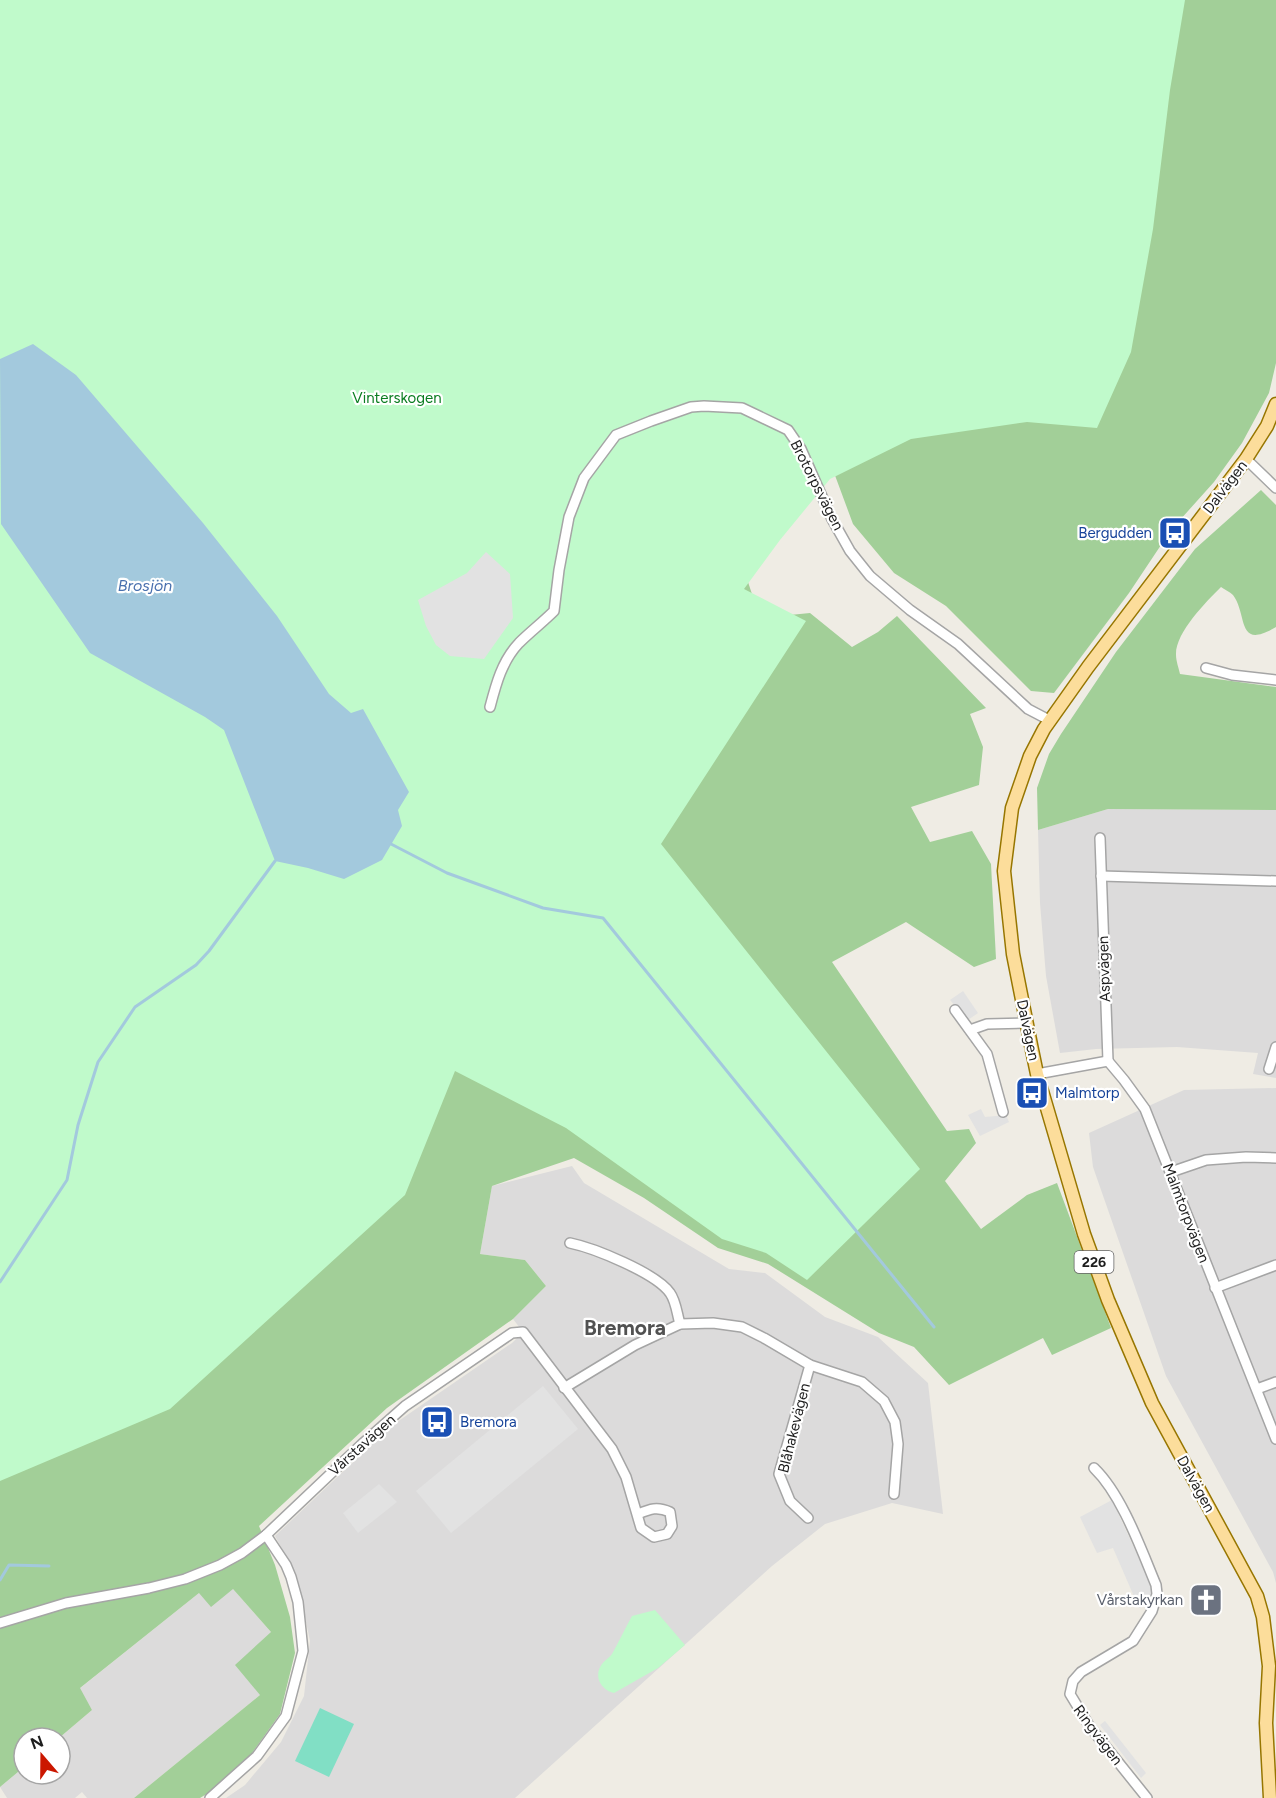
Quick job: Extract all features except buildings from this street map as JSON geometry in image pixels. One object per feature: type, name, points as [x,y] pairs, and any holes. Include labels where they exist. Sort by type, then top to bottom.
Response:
[{"type":"main road","name":"Dalvägen","points":[[1270,1798],[1269,1666],[1263,1617],[1257,1596],[1160,1418],[1128,1351],[1084,1234],[1037,1074],[1026,1023],[1013,954],[1006,894],[1006,848],[1017,788],[1036,742],[1088,667],[1246,459],[1267,426],[1276,404]]},
{"type":"street","name":"Brotorpsvägen","points":[[490,707],[507,658],[554,611],[569,516],[584,478],[616,435],[651,420],[704,406],[742,408],[788,430],[801,449],[850,551],[870,576],[910,610],[958,644],[1028,709],[1051,721]]},
{"type":"street","points":[[1246,459],[1276,488]]},
{"type":"street","points":[[1206,668],[1232,675],[1276,680]]},
{"type":"street","name":"Aspvägen","points":[[1100,838],[1108,1061]]},
{"type":"street","points":[[1101,876],[1276,881]]},
{"type":"street","points":[[955,1010],[987,1054],[1003,1112]]},
{"type":"street","points":[[970,1030],[987,1024],[1026,1023]]},
{"type":"street","points":[[1269,1069],[1276,1047]]},
{"type":"street","points":[[1037,1074],[1108,1061]]},
{"type":"street","name":"Malmtorpvägen","points":[[1108,1061],[1144,1109],[1276,1439]]},
{"type":"street","points":[[1171,1172],[1206,1160],[1246,1157],[1276,1158]]},
{"type":"street","points":[[570,1243],[590,1247],[660,1282],[672,1294],[680,1324]]},
{"type":"street","points":[[1215,1288],[1276,1265]]},
{"type":"street","points":[[564,1388],[634,1345],[680,1324],[713,1323],[742,1327],[810,1365],[862,1382],[884,1401],[895,1422],[898,1444],[894,1494]]},
{"type":"street","name":"Vårstavägen","points":[[0,1623],[66,1603],[185,1579],[242,1554],[266,1535],[405,1406],[512,1333],[523,1332],[612,1449],[626,1477],[638,1514]]},
{"type":"street","name":"Blåhakevägen","points":[[808,1518],[790,1501],[779,1474],[810,1365]]},
{"type":"street","points":[[1257,1389],[1276,1382]]},
{"type":"street","name":"Ringvägen","points":[[1094,1468],[1105,1478],[1116,1496],[1152,1575],[1157,1594],[1152,1611],[1133,1641],[1081,1672],[1073,1681],[1070,1694],[1090,1727],[1147,1798]]},
{"type":"street","points":[[210,1798],[257,1756],[286,1716],[303,1651],[298,1602],[291,1577],[286,1565],[266,1535]]},
{"type":"shaded area","points":[[486,552],[510,574],[513,618],[484,659],[450,656],[436,645],[426,626],[418,600],[467,573]]},
{"type":"shaded area","points":[[1108,809],[1276,810],[1276,1078],[1253,1074],[1258,1053],[1177,1047],[1096,1049],[1060,1053],[1046,976],[1040,903],[1038,830]]},
{"type":"shaded area","points":[[963,991],[978,1013],[968,1020],[950,1000]]},
{"type":"shaded area","points":[[1276,1088],[1276,1583],[1273,1572],[1166,1376],[1093,1167],[1089,1133],[1184,1090]]},
{"type":"shaded area","points":[[981,1109],[985,1117],[1006,1115],[1009,1122],[980,1136],[968,1115]]},
{"type":"shaded area","points":[[572,1166],[584,1183],[729,1269],[765,1273],[825,1317],[878,1337],[928,1383],[943,1514],[892,1503],[825,1524],[772,1566],[515,1798],[226,1798],[245,1785],[281,1742],[304,1696],[310,1641],[296,1574],[275,1536],[397,1422],[512,1343],[523,1332],[513,1319],[546,1286],[525,1260],[480,1254],[492,1186]]},
{"type":"shaded area","points":[[543,1386],[578,1429],[451,1533],[416,1491]]},
{"type":"shaded area","points":[[379,1484],[397,1502],[358,1533],[343,1513]]},
{"type":"shaded area","points":[[1112,1500],[1148,1578],[1152,1592],[1148,1605],[1139,1608],[1113,1548],[1097,1553],[1080,1517]]},
{"type":"shaded area","points":[[233,1589],[271,1632],[260,1695],[134,1798],[87,1798],[82,1792],[75,1798],[7,1798],[0,1787],[12,1777],[12,1786],[72,1786],[72,1727],[92,1710],[79,1689],[199,1593]]},
{"type":"shaded area","points":[[1105,1721],[1146,1773],[1141,1778],[1100,1725]]},
{"type":"green space","points":[[0,0],[1276,0],[1276,363],[1269,393],[1242,443],[1214,482],[1171,530],[1129,593],[1054,693],[1031,691],[946,606],[894,573],[853,524],[833,470]]},
{"type":"green space","name":"Vinterskogen","points":[[0,0],[1185,0],[1170,90],[1153,229],[1131,352],[1097,428],[1027,422],[911,439],[830,479],[780,540],[744,589],[806,621],[661,844],[920,1169],[807,1280],[766,1253],[722,1239],[566,1128],[455,1071],[405,1195],[170,1409],[0,1481]]},
{"type":"green space","points":[[1261,490],[1276,505],[1276,627],[1255,635],[1249,633],[1245,628],[1238,603],[1233,595],[1221,587],[1200,609],[1180,637],[1176,655],[1180,674],[1276,687],[1276,810],[1108,809],[1038,830],[1037,788],[1049,754],[1061,734],[1116,652],[1195,549]]},
{"type":"green space","points":[[0,521],[735,543],[760,618],[810,613],[852,647],[878,632],[897,616],[986,708],[970,714],[983,747],[979,785],[911,807],[930,842],[972,831],[991,864],[996,959],[974,967],[906,922],[832,962],[947,1131],[969,1129],[976,1143],[945,1181],[981,1229],[1027,1195],[1057,1183],[1111,1328],[1052,1355],[1043,1338],[949,1385],[914,1347],[879,1333],[768,1264],[718,1248],[644,1198],[574,1158],[492,1186],[480,1254],[525,1260],[546,1286],[513,1319],[387,1408],[259,1526],[275,1565],[290,1617],[295,1653],[280,1714],[252,1753],[213,1790],[200,1798],[134,1798],[260,1695],[235,1665],[271,1632],[233,1589],[211,1607],[199,1593],[80,1688],[92,1710],[72,1727],[12,1726],[12,1777],[0,1787]]},
{"type":"green space","points":[[655,1610],[685,1645],[658,1668],[614,1693],[605,1689],[598,1678],[599,1669],[612,1654],[632,1616]]},
{"type":"green space","points":[[320,1708],[354,1724],[329,1777],[295,1761]]},
{"type":"water","name":"Brosjön","points":[[33,344],[76,375],[203,523],[277,616],[329,694],[351,713],[363,709],[409,792],[398,810],[402,826],[382,860],[344,879],[275,861],[224,730],[205,717],[90,653],[1,524],[0,359]]},
{"type":"waterway","points":[[391,844],[447,873],[543,908],[603,918],[934,1327]]},
{"type":"waterway","points":[[0,1282],[67,1180],[78,1125],[98,1062],[135,1007],[196,965],[209,951],[275,861]]},
{"type":"waterway","points":[[0,1580],[9,1565],[49,1566]]},
{"type":"place","name":"Bergudden","points":[[1175,533]]},
{"type":"place","name":"Malmtorp","points":[[1032,1093]]},
{"type":"place","name":"Bremora","points":[[437,1422]]},
{"type":"place","name":"Vårstakyrkan","points":[[1206,1600]]},
{"type":"district","name":"Bremora","points":[[625,1327]]}]
